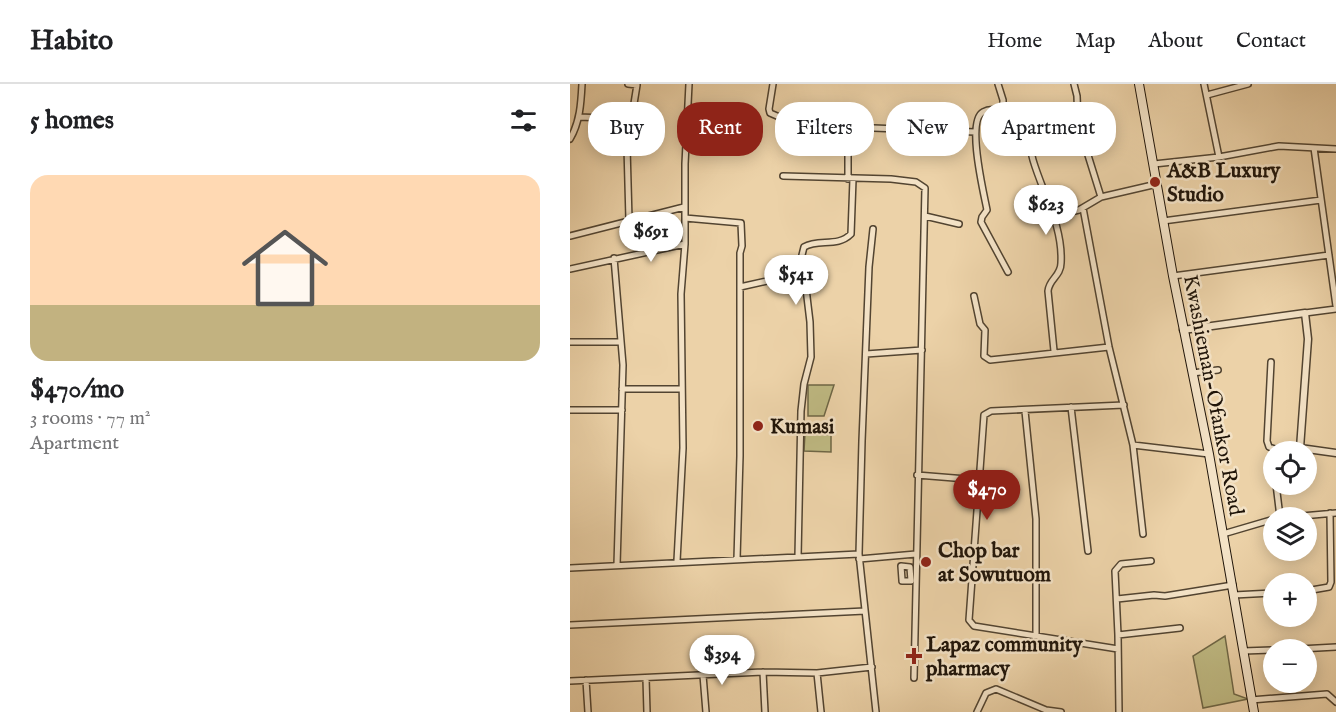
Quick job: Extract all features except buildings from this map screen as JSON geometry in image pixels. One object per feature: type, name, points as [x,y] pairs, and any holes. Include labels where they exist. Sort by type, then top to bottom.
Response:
[{"type":"main road","name":"Kwashieman-Ofankor Road","points":[[1139,84],[1183,330],[1233,585],[1254,712]]},
{"type":"street","points":[[570,139],[579,117],[582,84]]},
{"type":"street","points":[[628,84],[637,86],[634,102]]},
{"type":"street","points":[[677,561],[683,448],[681,294],[689,84]]},
{"type":"street","points":[[773,84],[770,109],[775,115]]},
{"type":"street","points":[[998,84],[1002,102]]},
{"type":"street","points":[[1074,84],[1076,102]]},
{"type":"street","points":[[1204,84],[1219,158]]},
{"type":"street","points":[[1207,95],[1248,84]]},
{"type":"street","points":[[981,113],[975,132],[987,210],[981,222],[1008,272]]},
{"type":"street","points":[[579,117],[588,117]]},
{"type":"street","points":[[874,128],[975,132]]},
{"type":"street","points":[[1154,164],[1219,158],[1279,146],[1336,149]]},
{"type":"street","points":[[1183,330],[1305,314],[1336,307],[1314,148]]},
{"type":"street","points":[[627,156],[629,220]]},
{"type":"street","points":[[798,557],[801,411],[804,384],[811,357],[810,322],[802,255],[804,248],[810,244],[842,241],[851,234],[849,156]]},
{"type":"street","points":[[1031,156],[1054,216],[1061,266],[1059,274],[1049,283],[1047,291],[1054,351]]},
{"type":"street","points":[[1088,156],[1101,197]]},
{"type":"street","points":[[783,176],[912,181],[923,185],[926,194],[917,474],[914,678]]},
{"type":"street","points":[[1054,216],[1083,208],[1101,197],[1157,184]]},
{"type":"street","points":[[1164,221],[1321,200]]},
{"type":"street","points":[[570,236],[684,207]]},
{"type":"street","points":[[1083,208],[1109,347],[1133,445],[1143,534]]},
{"type":"street","points":[[926,216],[959,224]]},
{"type":"street","points":[[685,218],[741,223],[737,559]]},
{"type":"street","points":[[873,229],[869,267],[859,556],[876,712]]},
{"type":"street","points":[[570,269],[684,244]]},
{"type":"street","points":[[1173,276],[1329,255]]},
{"type":"street","points":[[614,258],[621,342],[622,389],[617,565]]},
{"type":"street","points":[[740,287],[803,273]]},
{"type":"street","points":[[974,296],[980,324],[985,330],[984,356],[990,360],[1054,351],[1109,347]]},
{"type":"street","points":[[1301,441],[1308,339],[1305,314]]},
{"type":"street","points":[[570,342],[621,342]]},
{"type":"street","points":[[866,354],[922,350]]},
{"type":"street","points":[[1267,441],[1271,362]]},
{"type":"street","points":[[1192,373],[1218,370]]},
{"type":"street","points":[[622,389],[681,389]]},
{"type":"street","points":[[1118,649],[1036,634],[974,626],[969,622],[984,415],[991,411],[1124,405]]},
{"type":"street","points":[[1071,407],[1088,551]]},
{"type":"street","points":[[570,410],[622,411]]},
{"type":"street","points":[[1024,411],[1036,526],[1036,634]]},
{"type":"street","points":[[1133,445],[1209,454]]},
{"type":"street","points":[[1317,450],[1336,453]]},
{"type":"street","points":[[917,474],[979,480]]},
{"type":"street","points":[[1317,514],[1333,513],[1331,582],[1329,587],[1317,589]]},
{"type":"street","points":[[1223,534],[1263,522]]},
{"type":"street","points":[[570,568],[677,561],[916,554]]},
{"type":"street","points":[[1119,712],[1115,571],[1121,564],[1151,561]]},
{"type":"street","points":[[1117,599],[1165,596],[1233,585]]},
{"type":"street","points":[[1234,595],[1263,594]]},
{"type":"street","points":[[570,625],[866,611]]},
{"type":"street","points":[[1118,635],[1180,628]]},
{"type":"street","points":[[1317,648],[1336,647]]},
{"type":"street","points":[[1243,651],[1263,650]]},
{"type":"street","points":[[570,681],[763,672],[817,673],[872,667]]},
{"type":"street","points":[[763,672],[765,712]]},
{"type":"street","points":[[817,673],[821,712]]},
{"type":"street","points":[[703,675],[706,712]]},
{"type":"street","points":[[646,678],[647,712]]},
{"type":"street","points":[[586,680],[588,712]]},
{"type":"street","points":[[977,712],[986,693],[996,689],[1046,711],[1060,712]]},
{"type":"street","points":[[1251,700],[1327,694],[1336,702]]},
{"type":"shaded area","points":[[808,385],[834,385],[824,416],[808,416]]},
{"type":"shaded area","points":[[805,433],[831,435],[831,452],[804,451]]},
{"type":"shaded area","points":[[1225,636],[1234,694],[1248,699],[1203,708],[1193,656]]},
{"type":"place","name":"A&B Luxury Studio","points":[[1155,182]]},
{"type":"place","name":"Kumasi","points":[[758,426]]},
{"type":"place","name":"Chop bar at Sowutuom","points":[[926,562]]},
{"type":"place","name":"Lapaz community pharmacy","points":[[914,656]]}]
